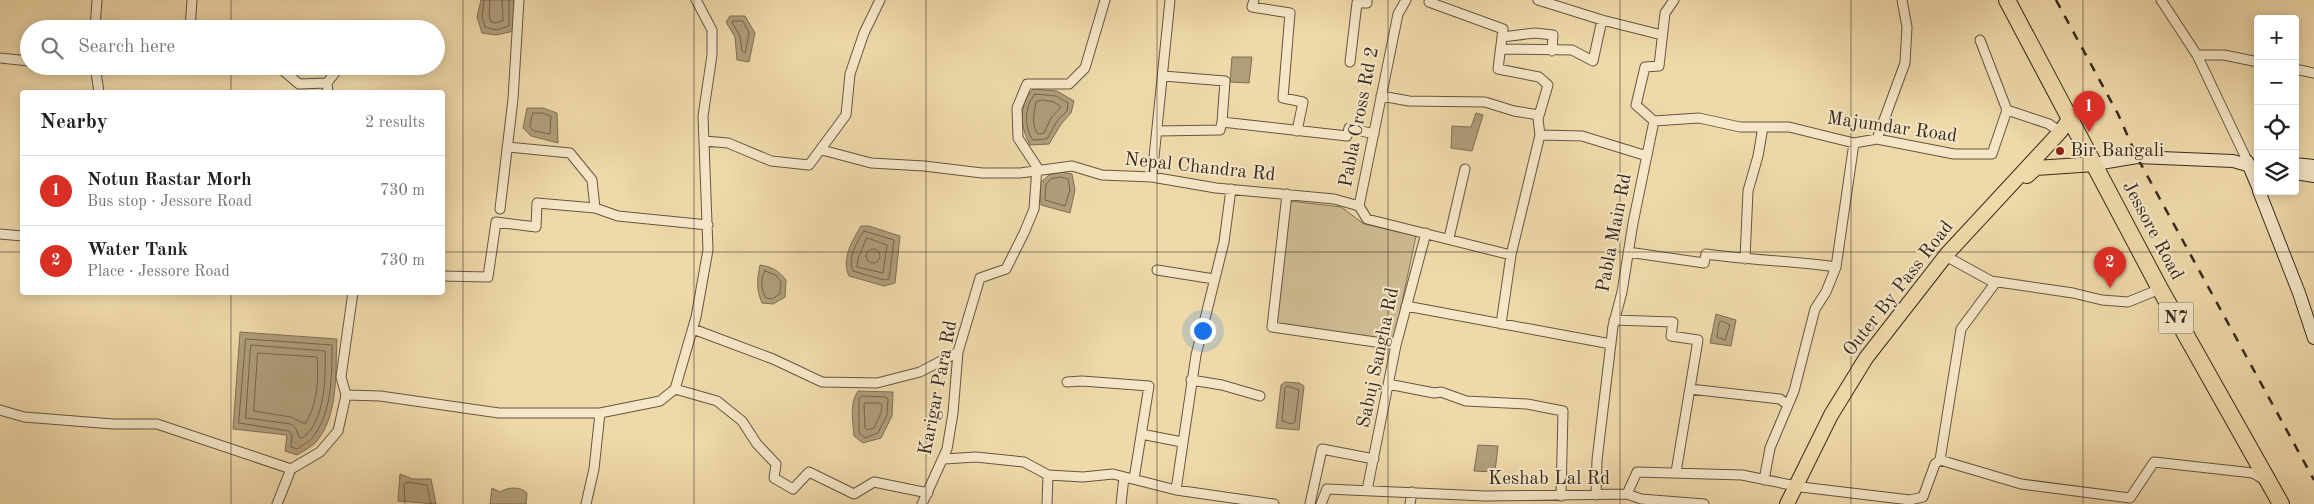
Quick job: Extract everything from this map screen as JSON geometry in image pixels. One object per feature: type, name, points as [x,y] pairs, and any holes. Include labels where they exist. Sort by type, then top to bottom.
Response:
[{"type":"highway","name":"Jessore Road","points":[[2007,0],[2160,289],[2281,504]]},
{"type":"main road","name":"Outer By Pass Road","points":[[1794,504],[1798,486],[1831,415],[1866,358],[1946,254],[2060,132],[2070,118]]},
{"type":"main road","name":"Outer By Pass Road","points":[[1787,504],[1835,417],[1870,361],[1975,229],[2032,170],[2036,168],[2095,164]]},
{"type":"street","points":[[96,20],[98,0]]},
{"type":"street","points":[[191,20],[192,0]]},
{"type":"street","points":[[500,209],[513,99],[519,0]]},
{"type":"street","points":[[346,395],[380,396],[499,413],[600,413],[660,401],[675,389],[693,329],[708,250],[703,116],[712,55],[712,30],[696,0]]},
{"type":"street","points":[[704,141],[728,143],[771,161],[809,165],[846,116],[850,74],[864,33],[880,0]]},
{"type":"street","points":[[1037,170],[1018,138],[1017,108],[1027,84],[1069,84],[1085,68],[1105,0]]},
{"type":"street","points":[[1152,177],[1170,0]]},
{"type":"street","points":[[1254,0],[1252,7],[1290,12],[1283,98],[1303,102],[1297,131]]},
{"type":"street","points":[[1350,62],[1357,3],[1367,2],[1367,0]]},
{"type":"street","name":"Pabla Cross Rd 2","points":[[1406,0],[1398,14],[1359,206],[1367,219],[1511,255]]},
{"type":"street","points":[[1538,0],[1602,20],[1662,35]]},
{"type":"street","points":[[1654,121],[1636,104],[1645,67],[1659,66],[1665,13],[1674,0]]},
{"type":"street","points":[[1877,139],[1905,63],[1906,27],[1902,0]]},
{"type":"street","points":[[2161,0],[2197,55],[2254,176]]},
{"type":"street","points":[[1428,1],[1504,29],[1498,69],[1539,77],[1548,85],[1539,116],[1540,134],[1511,255],[1501,324]]},
{"type":"street","points":[[1501,49],[1572,50],[1593,60],[1602,20]]},
{"type":"street","points":[[1502,37],[1535,33],[1553,35],[1552,51]]},
{"type":"street","points":[[1980,40],[2006,110],[2049,124],[2060,132]]},
{"type":"street","points":[[2197,55],[2224,55],[2254,61]]},
{"type":"street","points":[[0,58],[20,60]]},
{"type":"street","points":[[2299,70],[2314,74]]},
{"type":"street","points":[[97,75],[99,90]]},
{"type":"street","points":[[288,75],[299,84],[327,83]]},
{"type":"street","points":[[328,90],[327,83],[333,75]]},
{"type":"street","points":[[1157,131],[1220,130],[1222,122],[1224,81],[1163,76]]},
{"type":"street","points":[[1381,96],[1409,101],[1485,102],[1539,116]]},
{"type":"street","name":"Majumdar Road","points":[[1654,121],[1699,118],[1740,127],[1789,127],[1854,143],[1877,139],[1954,154],[1992,154],[2006,110]]},
{"type":"street","name":"Pabla Main Rd","points":[[1596,496],[1610,344],[1622,292],[1654,121]]},
{"type":"street","points":[[1222,122],[1347,136],[1349,128],[1374,134]]},
{"type":"street","points":[[1745,260],[1748,191],[1758,156],[1763,127]]},
{"type":"street","points":[[1540,134],[1582,136],[1647,156]]},
{"type":"street","points":[[1764,480],[1770,448],[1794,391],[1815,309],[1826,292],[1836,268],[1854,143]]},
{"type":"street","points":[[508,147],[570,153],[592,180],[594,208]]},
{"type":"street","name":"Nepal Chandra Rd","points":[[822,150],[871,163],[924,166],[982,173],[1020,173],[1072,166],[1102,174],[1152,177],[1231,189],[1334,199],[1359,206]]},
{"type":"street","points":[[2095,164],[2137,157],[2249,162]]},
{"type":"street","points":[[2299,164],[2314,166]]},
{"type":"street","points":[[1449,238],[1465,169]]},
{"type":"street","name":"Karigar Para Rd","points":[[922,504],[944,459],[953,413],[958,352],[980,278],[1006,269],[1034,208],[1037,170]]},
{"type":"street","points":[[2299,174],[2314,176]]},
{"type":"street","points":[[1176,490],[1192,380],[1214,278],[1224,242],[1231,189]]},
{"type":"street","points":[[1287,194],[1272,327],[1396,344]]},
{"type":"street","points":[[2262,195],[2314,338]]},
{"type":"street","points":[[445,276],[488,277],[496,222],[536,226],[537,203],[594,208],[618,216],[708,225]]},
{"type":"street","name":"Sabuj Sangha Rd","points":[[1368,490],[1396,344],[1426,233]]},
{"type":"street","points":[[0,234],[20,236]]},
{"type":"street","points":[[1628,252],[1704,263],[1706,254],[1745,260],[1801,263],[1836,268]]},
{"type":"street","points":[[1951,259],[1996,282],[2102,300],[2128,302],[2160,289]]},
{"type":"street","points":[[1157,270],[1214,278]]},
{"type":"street","points":[[1996,282],[1961,329],[1940,460],[2021,484],[2130,498],[2154,462],[2253,473],[2268,481]]},
{"type":"street","points":[[277,504],[291,469],[320,452],[338,431],[346,395],[341,377],[353,295]]},
{"type":"street","points":[[1406,306],[1610,344]]},
{"type":"street","points":[[1614,320],[1673,322],[1671,336],[1698,340],[1676,472]]},
{"type":"street","points":[[693,329],[773,359],[822,382],[878,383],[920,372],[958,352]]},
{"type":"street","points":[[1192,380],[1222,385],[1260,396]]},
{"type":"street","points":[[1067,382],[1082,381],[1149,386],[1134,479]]},
{"type":"street","points":[[1388,384],[1434,393],[1441,392],[1466,401],[1527,404],[1563,412],[1561,496]]},
{"type":"street","points":[[1690,388],[1780,400],[1788,405]]},
{"type":"street","points":[[675,389],[717,401],[742,421],[757,444],[776,464],[774,478],[793,489],[809,472],[854,494],[874,482],[928,492]]},
{"type":"street","points":[[0,410],[24,417],[113,424],[157,424],[291,469]]},
{"type":"street","points":[[586,504],[594,469],[600,413]]},
{"type":"street","points":[[1141,434],[1182,442]]},
{"type":"street","points":[[1310,504],[1322,449],[1374,459]]},
{"type":"street","points":[[944,459],[976,457],[1024,462],[1048,475],[1083,477],[1113,474],[1176,490],[1241,502],[1268,504]]},
{"type":"street","name":"Keshab Lal Rd","points":[[1321,504],[1327,489],[1412,492],[1459,499],[1561,496],[1623,498],[1637,472],[1742,475],[1798,486],[1917,500],[1923,497],[1934,464],[1940,460]]},
{"type":"street","points":[[1047,504],[1048,475]]},
{"type":"street","points":[[1121,504],[1124,477]]},
{"type":"street","points":[[1410,504],[1412,492]]},
{"type":"street","points":[[1623,498],[1704,504]]},
{"type":"shaded area","points":[[1290,201],[1341,207],[1364,224],[1416,236],[1394,340],[1275,324]]},
{"type":"water","points":[[481,0],[514,0],[514,31],[496,35],[482,33],[477,17]]},
{"type":"water","points":[[730,16],[745,16],[755,33],[749,62],[737,60],[735,37],[726,22]]},
{"type":"water","points":[[1232,57],[1252,57],[1249,83],[1230,82]]},
{"type":"water","points":[[1033,89],[1057,91],[1074,101],[1071,113],[1061,124],[1049,144],[1030,145],[1024,131],[1023,109]]},
{"type":"water","points":[[527,108],[543,108],[557,113],[558,143],[531,136],[523,128]]},
{"type":"water","points":[[1476,113],[1483,115],[1472,151],[1451,148],[1452,126],[1471,127]]},
{"type":"water","points":[[1061,172],[1072,174],[1075,190],[1070,213],[1041,205],[1040,183],[1049,175]]},
{"type":"water","points":[[861,226],[869,226],[900,236],[895,283],[884,286],[849,276],[846,263],[847,257],[851,244]]},
{"type":"water","points":[[760,265],[774,270],[786,280],[785,297],[773,304],[762,303],[760,298],[758,275]]},
{"type":"water","points":[[1716,314],[1736,320],[1731,346],[1710,343]]},
{"type":"water","points":[[240,332],[337,339],[336,379],[329,418],[317,441],[297,455],[285,451],[287,435],[233,429]]},
{"type":"water","points":[[1285,382],[1299,383],[1304,386],[1299,430],[1276,428],[1281,385]]},
{"type":"water","points":[[858,391],[893,392],[892,416],[881,438],[863,443],[854,436],[853,402]]},
{"type":"water","points":[[1478,445],[1498,446],[1495,472],[1474,471]]},
{"type":"water","points":[[400,474],[413,479],[431,479],[436,504],[398,501]]},
{"type":"water","points":[[492,488],[500,492],[510,488],[521,489],[527,493],[526,504],[490,504]]},
{"type":"railway","points":[[2056,0],[2118,114],[2137,157],[2314,480]]},
{"type":"place","name":"Notun Rastar Morh","points":[[2089,132]]},
{"type":"place","name":"Bir Bangali","points":[[2060,151]]},
{"type":"place","name":"Water Tank","points":[[2110,288]]}]
